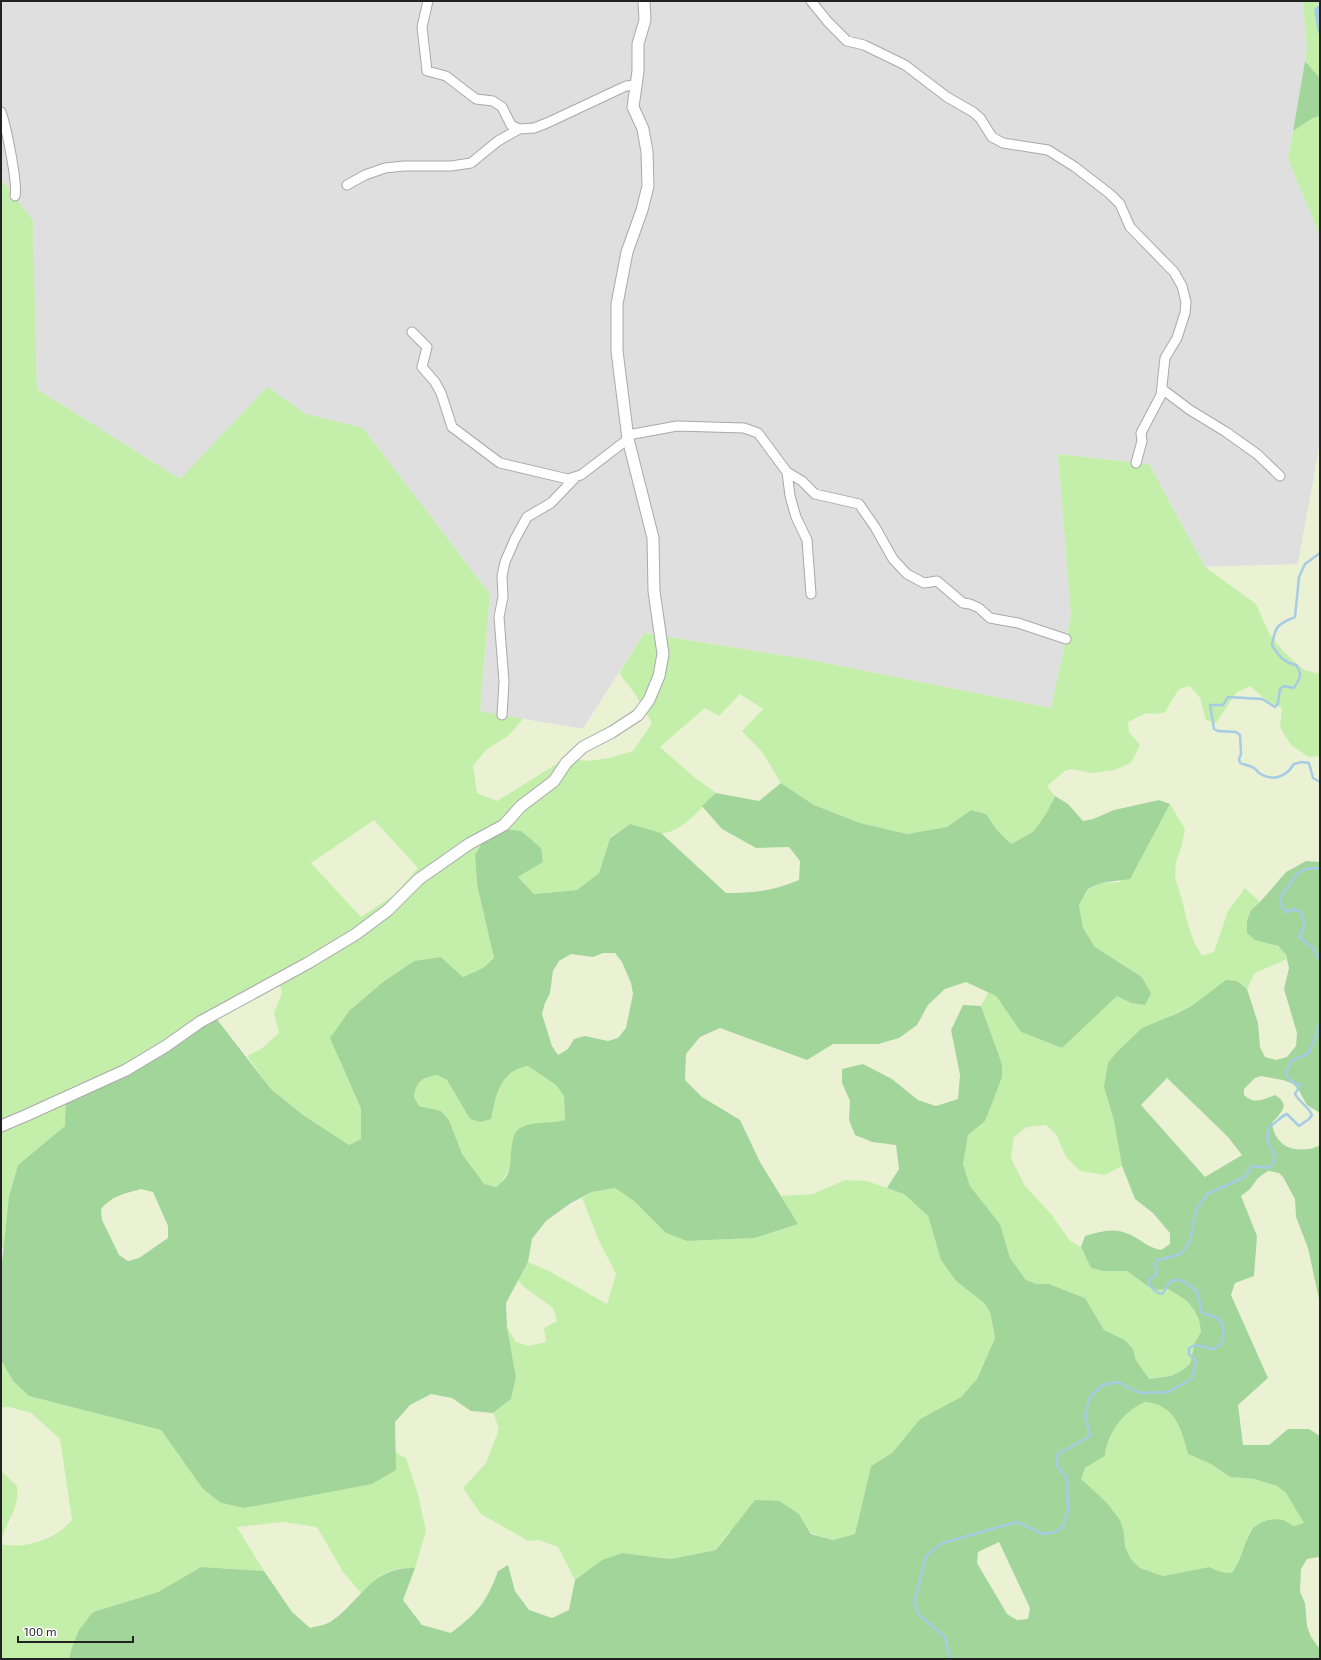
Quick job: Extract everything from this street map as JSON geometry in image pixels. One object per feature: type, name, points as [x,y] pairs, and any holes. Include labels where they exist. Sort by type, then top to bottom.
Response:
[{"type":"street","points":[[428,1],[422,27],[427,71],[446,76],[476,99],[493,101],[502,107],[511,125],[519,129]]},
{"type":"street","points":[[1,1126],[27,1116],[126,1070],[166,1046],[200,1022],[308,963],[356,934],[388,910],[419,879],[468,844],[504,825],[521,806],[554,781],[566,763],[583,747],[612,732],[638,715],[649,700],[659,676],[663,654],[654,591],[653,538],[628,437],[617,350],[617,304],[627,252],[642,210],[648,186],[647,152],[644,129],[633,107],[638,71],[638,44],[645,20],[644,1]]},
{"type":"street","points":[[812,1],[828,22],[847,41],[864,45],[905,64],[947,96],[973,112],[980,118],[992,137],[1003,143],[1048,150],[1075,166],[1120,204],[1130,227],[1138,237],[1174,272],[1182,286],[1186,302],[1185,313],[1178,338],[1165,358],[1161,395],[1141,433],[1142,441],[1136,463]]},
{"type":"street","points":[[347,185],[365,175],[386,168],[404,166],[451,166],[470,163],[498,141],[519,129],[534,128],[568,114],[626,86],[635,85]]},
{"type":"street","points":[[1,112],[5,124],[16,190],[15,196]]},
{"type":"street","points":[[412,332],[426,347],[422,367],[435,382],[441,393],[452,427],[500,463],[568,479],[581,475],[593,467],[628,437],[677,426],[744,428],[758,433],[787,472],[802,482],[815,494],[859,504],[875,527],[893,559],[907,574],[924,583],[936,581],[963,603],[979,608],[990,618],[1018,622],[1066,639]]},
{"type":"street","points":[[1162,389],[1190,410],[1226,432],[1257,454],[1280,476]]},
{"type":"street","points":[[787,472],[796,517],[807,540],[811,594]]},
{"type":"street","points":[[502,715],[504,682],[499,617],[503,597],[502,576],[505,562],[527,517],[551,503],[576,477]]},
{"type":"shaded area","points":[[1,1],[1303,1],[1307,49],[1288,159],[1320,236],[1320,447],[1298,565],[1205,567],[1149,464],[1058,454],[1071,616],[1051,708],[806,659],[644,633],[583,729],[480,712],[490,594],[363,428],[306,414],[267,388],[180,479],[37,389],[33,222],[1,179]]},
{"type":"green space","points":[[1303,1],[1318,1],[1320,78],[1305,61],[1307,49]]},
{"type":"green space","points":[[1305,61],[1320,78],[1320,116],[1313,118],[1293,131]]},
{"type":"green space","points":[[1320,116],[1320,236],[1288,159],[1293,131],[1313,118]]},
{"type":"green space","points":[[1,179],[33,221],[37,389],[180,479],[267,387],[306,414],[363,428],[490,594],[480,711],[523,719],[508,736],[486,750],[473,766],[477,793],[497,801],[566,758],[587,761],[609,758],[633,751],[652,723],[635,694],[619,673],[644,633],[806,659],[1051,708],[1071,616],[1058,454],[1149,464],[1205,567],[1256,604],[1269,633],[1283,651],[1304,670],[1320,674],[1320,756],[1309,757],[1291,745],[1280,727],[1282,708],[1267,701],[1250,686],[1236,693],[1216,723],[1206,720],[1200,698],[1190,686],[1179,689],[1165,712],[1157,714],[1146,713],[1128,722],[1129,732],[1140,745],[1131,763],[1114,770],[1092,773],[1071,769],[1065,771],[1047,786],[1055,796],[1046,814],[1033,832],[1011,844],[997,830],[986,814],[971,810],[947,827],[907,834],[860,823],[814,805],[781,783],[762,752],[742,731],[763,709],[740,694],[719,716],[705,708],[660,747],[694,777],[716,793],[690,819],[675,830],[667,833],[652,832],[630,824],[610,837],[599,873],[577,890],[534,894],[518,877],[543,862],[475,855],[477,885],[494,958],[483,968],[463,977],[441,957],[414,961],[383,982],[350,1010],[340,1062],[361,1109],[362,1139],[349,1145],[303,1115],[271,1089],[247,1056],[261,1049],[279,1033],[274,1013],[282,993],[278,977],[242,992],[217,1007],[212,1013],[65,1126],[18,1165],[9,1196],[4,1248],[1,1247]],"holes":[[[374,820],[418,868],[394,895],[361,917],[311,863]]]},
{"type":"green space","points":[[1319,447],[1320,674],[1304,670],[1283,651],[1269,633],[1256,604],[1205,567],[1298,564]]},
{"type":"green space","points":[[619,673],[635,694],[652,723],[633,751],[609,758],[587,761],[566,758],[497,801],[477,793],[473,766],[486,750],[508,736],[523,719],[583,729]]},
{"type":"green space","points":[[1190,686],[1200,698],[1206,720],[1228,706],[1236,693],[1250,686],[1267,701],[1282,708],[1280,727],[1309,757],[1320,756],[1320,862],[1317,861],[1295,865],[1286,871],[1260,902],[1246,888],[1214,952],[1202,956],[1194,942],[1175,878],[1176,861],[1181,848],[1159,800],[1114,810],[1093,819],[1083,821],[1068,804],[1055,796],[1046,786],[1065,771],[1071,769],[1092,773],[1140,745],[1129,732],[1128,722],[1146,713],[1157,714],[1173,701],[1179,689]]},
{"type":"green space","points":[[740,694],[763,709],[742,731],[762,752],[781,783],[759,801],[716,793],[694,777],[660,747],[705,708],[719,716]]},
{"type":"green space","points":[[781,783],[814,805],[860,823],[907,834],[947,827],[971,810],[986,814],[997,830],[1011,844],[1033,832],[1046,814],[1055,796],[1068,804],[1083,821],[1093,819],[1114,810],[1159,800],[1170,804],[1130,879],[1101,883],[1088,889],[1079,905],[1083,928],[1095,947],[1142,977],[1151,994],[1145,1005],[1131,1003],[1117,996],[1062,1048],[1021,1032],[996,996],[966,982],[945,989],[928,1005],[917,1025],[899,1038],[878,1044],[833,1044],[807,1060],[720,1028],[700,1037],[686,1054],[685,1080],[702,1097],[740,1120],[760,1162],[798,1224],[755,1238],[687,1241],[666,1233],[634,1201],[615,1188],[592,1192],[571,1203],[546,1221],[532,1239],[528,1262],[506,1303],[507,1327],[516,1377],[511,1399],[493,1413],[471,1411],[452,1398],[431,1394],[410,1405],[395,1422],[396,1470],[372,1484],[244,1508],[221,1503],[203,1489],[161,1430],[29,1396],[13,1381],[1,1360],[1,1272],[9,1196],[18,1165],[65,1126],[66,1101],[212,1013],[271,1089],[303,1115],[349,1145],[361,1139],[361,1109],[330,1038],[350,1010],[383,982],[414,961],[441,957],[463,977],[483,968],[494,958],[477,885],[475,855],[486,837],[503,829],[521,831],[541,848],[543,862],[518,877],[534,894],[577,890],[599,873],[610,838],[630,824],[661,833],[726,893],[763,891],[781,887],[799,880],[800,861],[789,847],[756,848],[722,829],[702,806],[716,793],[759,801]],"holes":[[[603,953],[615,953],[622,962],[631,983],[633,994],[626,1028],[618,1038],[608,1041],[585,1036],[574,1039],[568,1049],[558,1055],[552,1046],[542,1014],[550,993],[553,971],[559,961],[571,954],[593,957]],[[528,1066],[556,1085],[564,1096],[565,1120],[527,1125],[518,1130],[513,1140],[508,1173],[504,1180],[496,1187],[484,1184],[462,1154],[449,1120],[441,1111],[419,1106],[414,1097],[418,1084],[423,1079],[437,1075],[447,1080],[470,1119],[480,1122],[491,1119],[495,1101],[501,1085],[505,1078],[519,1069]],[[141,1189],[153,1192],[168,1226],[168,1238],[139,1258],[128,1261],[119,1255],[102,1220],[101,1209],[105,1204],[114,1198]]]},
{"type":"green space","points":[[1170,804],[1185,829],[1181,848],[1176,861],[1175,878],[1194,942],[1202,956],[1214,952],[1228,911],[1245,888],[1260,902],[1251,910],[1255,940],[1270,943],[1279,947],[1287,959],[1255,973],[1247,989],[1237,981],[1166,1019],[1104,1087],[1114,1121],[1122,1166],[1105,1175],[1080,1171],[1066,1157],[1056,1134],[1046,1125],[1027,1127],[1014,1137],[1011,1158],[1025,1186],[1051,1214],[1070,1241],[1081,1247],[1091,1268],[1102,1271],[1127,1271],[1146,1285],[1157,1290],[1168,1289],[1187,1301],[1194,1310],[1199,1320],[1201,1332],[1195,1342],[1190,1364],[1171,1376],[1149,1379],[1136,1360],[1133,1349],[1125,1340],[1104,1330],[1085,1298],[1049,1284],[1037,1284],[1026,1280],[1010,1258],[1000,1224],[970,1186],[963,1164],[968,1135],[985,1121],[1002,1064],[981,1006],[988,992],[996,996],[1021,1032],[1062,1048],[1117,995],[1131,1003],[1145,1004],[1150,994],[1142,977],[1095,947],[1083,928],[1079,905],[1088,890],[1101,883],[1119,882],[1138,863]]},
{"type":"green space","points":[[702,806],[722,829],[756,848],[789,847],[800,861],[799,880],[781,888],[751,893],[726,893],[661,833],[676,829],[687,822]]},
{"type":"green space","points":[[374,819],[419,868],[394,895],[361,917],[311,863]]},
{"type":"green space","points":[[1306,861],[1320,862],[1320,1113],[1307,1105],[1298,1089],[1293,1084],[1283,1080],[1261,1076],[1255,1078],[1244,1089],[1244,1095],[1252,1100],[1259,1100],[1275,1095],[1283,1102],[1283,1109],[1272,1123],[1273,1129],[1279,1141],[1284,1145],[1302,1150],[1320,1145],[1320,1304],[1308,1248],[1296,1217],[1295,1199],[1283,1177],[1279,1173],[1268,1171],[1258,1178],[1250,1189],[1241,1196],[1257,1236],[1254,1276],[1235,1283],[1231,1295],[1268,1378],[1238,1405],[1243,1445],[1269,1445],[1288,1429],[1309,1429],[1320,1436],[1320,1559],[1318,1557],[1307,1559],[1301,1569],[1300,1592],[1305,1603],[1307,1626],[1311,1637],[1320,1649],[1320,1659],[69,1659],[79,1630],[93,1612],[158,1592],[201,1567],[264,1571],[292,1612],[310,1628],[331,1622],[343,1612],[369,1585],[388,1572],[400,1569],[415,1568],[403,1600],[422,1625],[451,1633],[468,1619],[480,1606],[490,1591],[498,1571],[508,1565],[515,1591],[529,1610],[552,1618],[569,1610],[575,1580],[602,1560],[622,1553],[671,1559],[716,1550],[755,1500],[779,1501],[799,1514],[811,1534],[833,1540],[855,1534],[871,1466],[892,1453],[920,1419],[961,1397],[977,1379],[995,1338],[990,1312],[984,1303],[956,1281],[941,1260],[928,1216],[904,1194],[887,1188],[899,1169],[896,1145],[872,1142],[855,1135],[849,1120],[850,1101],[842,1083],[842,1069],[863,1064],[892,1079],[918,1100],[936,1106],[958,1099],[960,1075],[951,1030],[963,1005],[981,1006],[1002,1064],[1002,1077],[985,1121],[968,1135],[963,1164],[970,1186],[1000,1224],[1010,1258],[1026,1280],[1037,1284],[1049,1284],[1085,1298],[1104,1330],[1125,1340],[1133,1349],[1136,1360],[1149,1379],[1171,1376],[1181,1371],[1190,1364],[1195,1342],[1201,1332],[1199,1320],[1187,1301],[1168,1289],[1157,1290],[1146,1285],[1127,1271],[1102,1271],[1091,1268],[1081,1247],[1085,1236],[1114,1230],[1135,1237],[1156,1249],[1161,1250],[1170,1244],[1170,1233],[1153,1213],[1135,1199],[1122,1166],[1114,1121],[1104,1087],[1108,1063],[1116,1053],[1142,1028],[1176,1014],[1193,1005],[1226,980],[1237,981],[1247,989],[1258,1023],[1260,1047],[1265,1057],[1276,1060],[1287,1057],[1296,1046],[1297,1033],[1284,989],[1289,968],[1286,955],[1278,946],[1255,940],[1247,933],[1247,921],[1251,910],[1260,902],[1286,872]],"holes":[[[1167,1078],[1228,1137],[1242,1155],[1205,1177],[1141,1105]],[[1145,1402],[1155,1404],[1164,1408],[1170,1413],[1176,1420],[1183,1436],[1188,1454],[1211,1464],[1230,1477],[1254,1479],[1277,1486],[1286,1493],[1304,1523],[1294,1526],[1279,1519],[1260,1523],[1252,1529],[1238,1564],[1232,1573],[1221,1572],[1209,1567],[1163,1576],[1140,1568],[1131,1559],[1125,1547],[1124,1533],[1120,1520],[1106,1502],[1081,1479],[1085,1468],[1105,1456],[1106,1447],[1113,1431],[1124,1417],[1137,1406]],[[999,1542],[1030,1608],[1028,1619],[1017,1620],[1007,1614],[977,1563],[978,1552]]]},
{"type":"green space","points":[[603,953],[615,953],[622,962],[631,983],[633,994],[626,1028],[618,1038],[608,1041],[585,1036],[574,1039],[568,1049],[558,1055],[552,1046],[542,1014],[550,993],[553,971],[558,961],[571,954],[593,957]]},
{"type":"green space","points":[[1287,959],[1289,968],[1284,989],[1297,1033],[1296,1046],[1287,1057],[1276,1060],[1265,1057],[1260,1047],[1258,1023],[1247,989],[1255,973]]},
{"type":"green space","points":[[278,977],[282,993],[274,1013],[279,1033],[261,1049],[247,1056],[212,1013],[216,1007]]},
{"type":"green space","points":[[966,982],[988,992],[981,1006],[963,1005],[951,1030],[960,1075],[959,1099],[936,1106],[918,1100],[892,1079],[842,1083],[850,1101],[849,1120],[872,1142],[896,1144],[899,1169],[887,1188],[867,1181],[845,1180],[813,1194],[781,1196],[760,1162],[740,1120],[702,1097],[685,1080],[686,1054],[700,1037],[720,1028],[807,1060],[833,1044],[878,1044],[917,1025],[928,1005],[945,989]]},
{"type":"green space","points":[[528,1066],[556,1085],[564,1096],[565,1120],[554,1123],[531,1124],[514,1137],[510,1164],[506,1176],[496,1187],[484,1184],[462,1154],[449,1120],[441,1111],[419,1106],[414,1097],[418,1084],[423,1079],[437,1075],[447,1080],[470,1119],[480,1122],[491,1118],[495,1100],[505,1078],[511,1073]]},
{"type":"green space","points":[[1261,1076],[1283,1080],[1293,1084],[1298,1089],[1307,1105],[1320,1113],[1320,1145],[1318,1147],[1295,1149],[1284,1145],[1276,1136],[1272,1123],[1284,1109],[1275,1095],[1259,1101],[1248,1099],[1244,1095],[1244,1089],[1255,1078]]},
{"type":"green space","points":[[1167,1078],[1228,1137],[1242,1154],[1205,1177],[1141,1105]]},
{"type":"green space","points":[[1046,1125],[1056,1134],[1066,1157],[1105,1175],[1122,1166],[1135,1199],[1153,1213],[1170,1233],[1170,1244],[1161,1250],[1150,1248],[1130,1235],[1085,1236],[1081,1247],[1070,1241],[1051,1214],[1025,1186],[1011,1158],[1014,1137],[1027,1127]]},
{"type":"green space","points":[[1268,1171],[1279,1173],[1283,1177],[1295,1199],[1296,1217],[1308,1248],[1320,1304],[1320,1436],[1309,1429],[1289,1429],[1269,1445],[1243,1445],[1238,1405],[1248,1334],[1231,1295],[1235,1283],[1254,1275],[1257,1236],[1241,1196],[1250,1189],[1258,1178]]},
{"type":"green space","points":[[845,1180],[867,1181],[904,1194],[928,1216],[941,1260],[956,1281],[984,1303],[990,1312],[995,1338],[977,1379],[961,1397],[920,1419],[892,1453],[871,1466],[855,1534],[833,1540],[811,1533],[799,1514],[729,1532],[716,1550],[671,1559],[622,1553],[602,1560],[575,1580],[558,1547],[538,1540],[528,1541],[481,1514],[463,1488],[486,1463],[499,1429],[493,1413],[511,1399],[516,1376],[507,1327],[516,1342],[528,1346],[546,1342],[544,1328],[557,1321],[553,1308],[524,1287],[518,1280],[528,1262],[549,1271],[607,1304],[616,1274],[599,1241],[582,1198],[592,1192],[615,1188],[634,1201],[666,1233],[687,1241],[755,1238],[798,1224],[781,1196],[813,1194]]},
{"type":"green space","points":[[141,1189],[153,1192],[168,1226],[168,1238],[139,1258],[128,1261],[119,1255],[102,1220],[101,1209],[109,1200],[119,1195]]},
{"type":"green space","points":[[582,1198],[599,1241],[616,1274],[607,1305],[549,1271],[528,1262],[532,1239],[546,1221]]},
{"type":"green space","points":[[518,1280],[524,1287],[553,1308],[557,1321],[546,1342],[527,1346],[516,1342],[507,1327],[506,1303]]},
{"type":"green space","points":[[1,1360],[13,1381],[29,1396],[161,1430],[203,1489],[221,1503],[245,1508],[395,1470],[395,1452],[406,1458],[418,1494],[426,1531],[415,1568],[397,1569],[385,1573],[361,1593],[343,1572],[317,1527],[283,1522],[237,1527],[264,1571],[201,1567],[158,1592],[93,1612],[71,1650],[69,1659],[1,1659],[1,1544],[20,1545],[40,1541],[58,1532],[72,1520],[60,1439],[31,1413],[9,1407],[1,1407]]},
{"type":"green space","points":[[431,1394],[452,1398],[471,1411],[493,1413],[499,1429],[486,1463],[463,1488],[506,1528],[528,1541],[538,1540],[558,1547],[575,1580],[569,1610],[552,1618],[529,1610],[515,1591],[508,1565],[498,1571],[491,1591],[473,1616],[451,1633],[422,1625],[403,1600],[426,1530],[418,1494],[406,1458],[395,1452],[395,1422],[410,1405]]},
{"type":"green space","points":[[1145,1402],[1164,1408],[1176,1420],[1183,1436],[1188,1454],[1211,1464],[1230,1477],[1254,1479],[1277,1486],[1286,1493],[1305,1523],[1294,1526],[1283,1520],[1250,1531],[1238,1564],[1232,1573],[1221,1572],[1209,1567],[1163,1576],[1140,1568],[1131,1559],[1125,1547],[1124,1533],[1081,1479],[1085,1468],[1105,1456],[1109,1439],[1118,1424],[1130,1411]]},
{"type":"green space","points":[[1,1407],[9,1407],[31,1413],[60,1439],[72,1520],[65,1529],[35,1543],[12,1547],[1,1544],[4,1532],[11,1521],[17,1486],[1,1471]]},
{"type":"green space","points":[[1,1471],[17,1486],[17,1495],[14,1509],[1,1544]]},
{"type":"green space","points":[[283,1522],[317,1527],[344,1572],[361,1593],[332,1621],[310,1628],[292,1612],[264,1571],[237,1527]]},
{"type":"green space","points":[[999,1542],[1030,1608],[1028,1619],[1017,1620],[1007,1614],[977,1563],[978,1552]]},
{"type":"green space","points":[[1318,1557],[1320,1559],[1320,1649],[1311,1637],[1307,1626],[1305,1603],[1300,1592],[1301,1569],[1307,1559]]},
{"type":"water","points":[[1318,1],[1320,1],[1320,34],[1318,33],[1314,9],[1319,5]]},
{"type":"waterway","points":[[1320,553],[1305,564],[1299,577],[1295,617],[1281,624],[1276,630],[1273,639],[1272,645],[1279,655],[1288,662],[1296,665],[1299,671],[1299,679],[1294,688],[1284,686],[1280,689],[1278,703],[1275,707],[1262,699],[1228,697],[1223,705],[1210,705],[1214,729],[1218,731],[1236,732],[1240,735],[1240,763],[1253,767],[1264,776],[1274,778],[1283,775],[1294,764],[1302,762],[1309,763],[1313,778],[1320,782]]},
{"type":"waterway","points":[[1320,868],[1306,869],[1298,873],[1280,898],[1282,907],[1287,912],[1294,909],[1301,912],[1304,924],[1303,930],[1299,936],[1313,948],[1320,960]]},
{"type":"waterway","points":[[950,1659],[945,1637],[919,1615],[914,1603],[926,1556],[942,1543],[1017,1522],[1043,1534],[1055,1532],[1063,1527],[1068,1511],[1067,1479],[1056,1464],[1058,1454],[1090,1436],[1085,1415],[1090,1397],[1102,1385],[1118,1382],[1140,1393],[1168,1392],[1192,1379],[1196,1361],[1189,1354],[1189,1348],[1195,1345],[1214,1349],[1222,1343],[1224,1332],[1223,1325],[1219,1319],[1202,1313],[1197,1291],[1180,1280],[1174,1280],[1170,1282],[1164,1292],[1160,1294],[1149,1285],[1149,1279],[1155,1276],[1157,1271],[1155,1264],[1158,1260],[1181,1254],[1190,1241],[1196,1210],[1207,1194],[1245,1177],[1252,1166],[1268,1168],[1273,1164],[1275,1156],[1267,1140],[1269,1127],[1287,1114],[1299,1126],[1312,1115],[1295,1094],[1300,1085],[1290,1081],[1286,1073],[1291,1061],[1309,1053],[1320,1024]]}]
